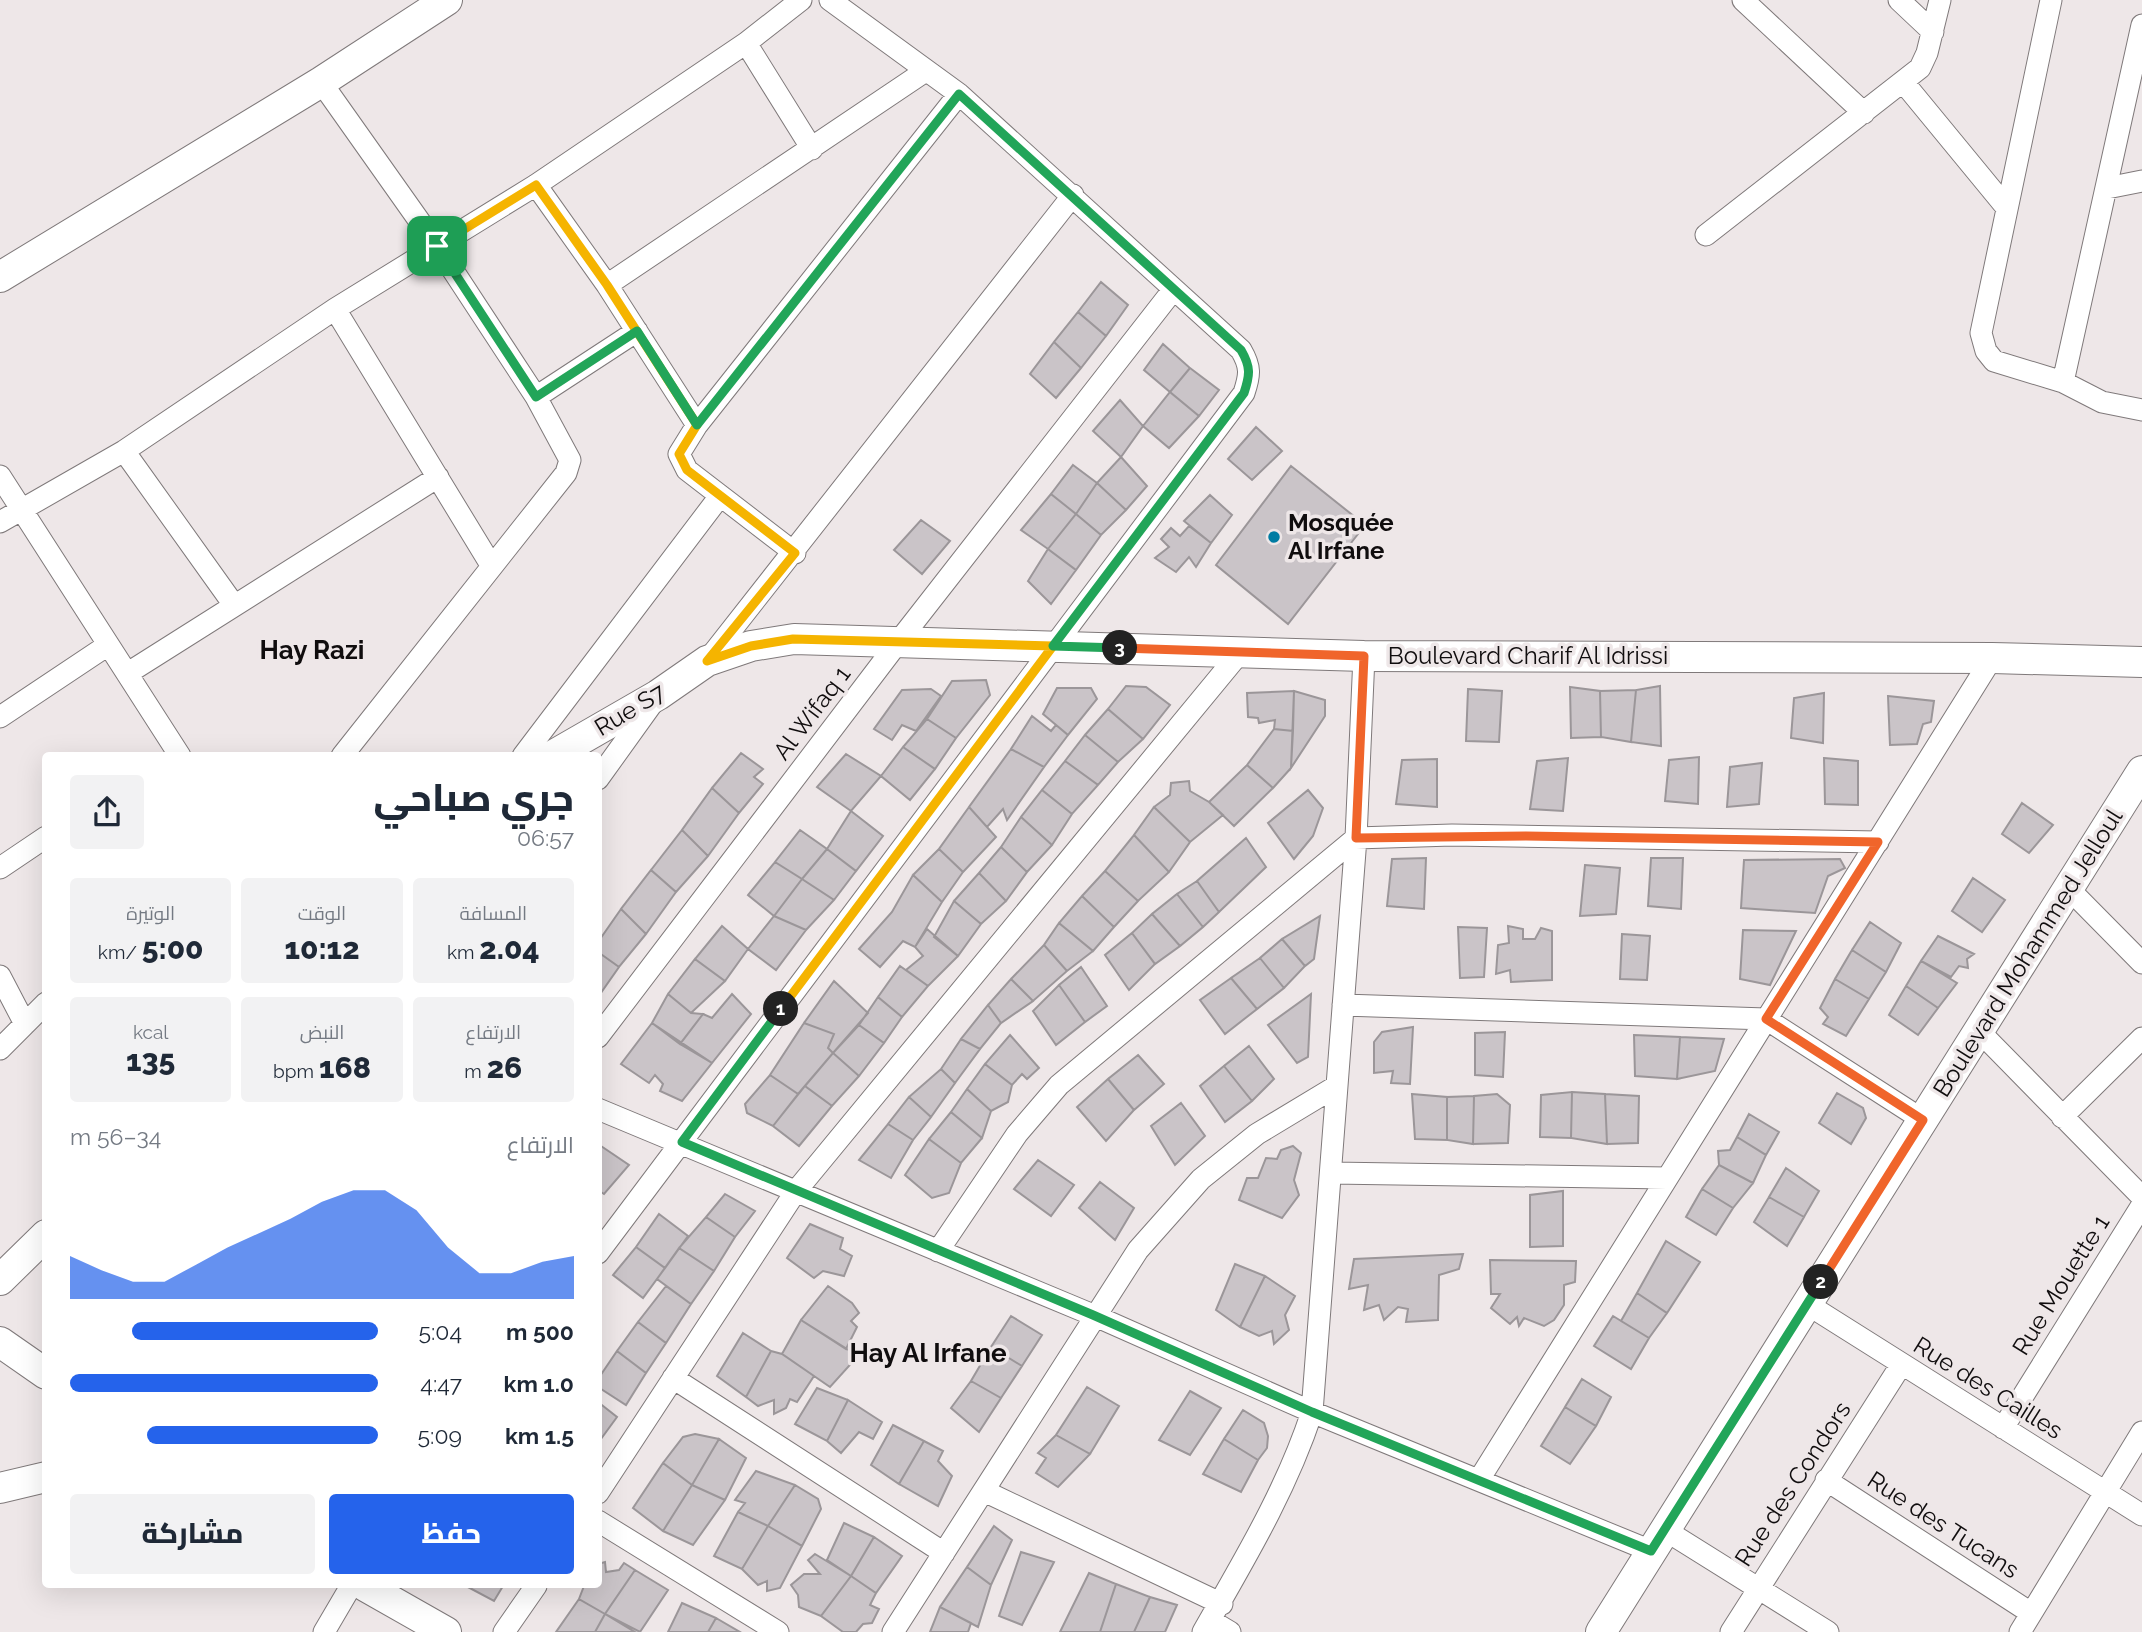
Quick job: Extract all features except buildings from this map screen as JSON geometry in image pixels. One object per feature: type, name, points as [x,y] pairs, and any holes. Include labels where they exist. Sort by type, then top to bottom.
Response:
[{"type":"street","points":[[0,277],[321,82],[447,0]]},
{"type":"street","points":[[0,522],[20,508],[124,451],[335,309],[536,185],[746,43],[801,0]]},
{"type":"street","points":[[602,1248],[1244,393],[1250,373],[1250,364],[1241,350],[1073,195],[959,94],[924,72],[830,0]]},
{"type":"street","points":[[1743,0],[1864,113]]},
{"type":"street","points":[[1899,0],[1933,32]]},
{"type":"street","points":[[1706,235],[1920,68],[1933,32],[1940,0]]},
{"type":"street","points":[[2051,0],[1981,333],[1986,351],[1994,360],[2063,382],[2102,402],[2142,410]]},
{"type":"street","points":[[2063,382],[2142,25]]},
{"type":"street","points":[[746,43],[812,149]]},
{"type":"street","points":[[2134,58],[2142,81]]},
{"type":"street","points":[[607,285],[924,72]]},
{"type":"street","points":[[321,82],[437,246],[536,397],[570,460],[566,473],[345,752]]},
{"type":"street","points":[[1904,83],[2006,207]]},
{"type":"street","points":[[795,553],[687,470],[679,454],[697,425],[959,94]]},
{"type":"street","points":[[2107,188],[2142,181]]},
{"type":"street","points":[[536,185],[607,285],[697,425]]},
{"type":"street","points":[[707,661],[795,553],[1073,195]]},
{"type":"street","name":"Al Wifaq 1","points":[[602,1032],[899,641],[1173,290]]},
{"type":"street","points":[[335,309],[491,565]]},
{"type":"street","points":[[536,397],[637,331]]},
{"type":"street","points":[[124,451],[234,605]]},
{"type":"street","points":[[0,476],[128,673],[172,752]]},
{"type":"street","points":[[128,673],[438,477]]},
{"type":"street","points":[[526,752],[720,496]]},
{"type":"street","name":"Boulevard Charif Al Idrissi","points":[[707,661],[751,646],[793,639],[1242,650],[1364,656],[1992,658],[2142,662]]},
{"type":"street","points":[[0,717],[108,645]]},
{"type":"street","points":[[602,1487],[796,1191],[1242,650]]},
{"type":"street","points":[[1212,1619],[1268,1519],[1300,1450],[1312,1412],[1356,838],[1364,656]]},
{"type":"street","points":[[1479,1478],[1992,658]]},
{"type":"street","name":"Rue S7","points":[[559,752],[658,695],[707,661]]},
{"type":"street","points":[[602,773],[658,695]]},
{"type":"street","name":"Boulevard Mohammed Jelloul","points":[[1601,1632],[2069,889],[2139,784]]},
{"type":"street","points":[[938,1251],[1017,1134],[1059,1085],[1356,838],[1466,835],[1878,842]]},
{"type":"street","points":[[0,868],[42,840]]},
{"type":"street","points":[[2069,889],[2142,963]]},
{"type":"street","points":[[0,975],[25,1024]]},
{"type":"street","points":[[1343,1005],[1766,1019],[1923,1120]]},
{"type":"street","points":[[0,1049],[42,1007]]},
{"type":"street","points":[[1979,1031],[2142,1197]]},
{"type":"street","points":[[2062,1116],[2142,1038]]},
{"type":"street","points":[[893,1632],[1093,1315],[1138,1250],[1201,1179],[1257,1134],[1335,1087]]},
{"type":"street","points":[[602,1111],[1093,1315],[1312,1412],[1479,1478],[1658,1540],[1759,1587],[1828,1632]]},
{"type":"street","points":[[1332,1173],[1667,1178]]},
{"type":"street","name":"Rue Mouette 1","points":[[2003,1428],[2142,1205]]},
{"type":"street","points":[[0,1280],[42,1240]]},
{"type":"street","name":"Rue des Cailles","points":[[1807,1304],[2142,1516]]},
{"type":"street","points":[[0,1342],[42,1371]]},
{"type":"street","name":"Rue des Condors","points":[[1731,1632],[1901,1365]]},
{"type":"street","points":[[673,1378],[944,1553]]},
{"type":"street","points":[[2020,1632],[2142,1432]]},
{"type":"street","points":[[0,1488],[42,1478]]},
{"type":"street","name":"Rue des Tucans","points":[[1826,1480],[2031,1613]]},
{"type":"street","points":[[984,1491],[1212,1619],[1230,1632]]},
{"type":"street","points":[[602,1523],[778,1632]]},
{"type":"street","points":[[324,1632],[350,1588]]},
{"type":"street","points":[[369,1588],[446,1632]]},
{"type":"street","points":[[504,1632],[535,1588]]},
{"type":"place","name":"Mosquée Al Irfane","points":[[1274,537]]},
{"type":"district","name":"Hay Razi","points":[[312,650]]},
{"type":"district","name":"Hay Al Irfane","points":[[928,1353]]},
{"type":"route","points":[[437,246],[536,185],[607,285],[637,331],[697,425],[679,454],[687,470],[795,553],[707,661],[751,646],[793,639],[1053,646],[682,1142],[1093,1315],[1312,1412],[1479,1478],[1651,1551],[1923,1120],[1766,1019],[1878,842],[1814,838],[1414,835],[1356,838],[1364,656],[1053,646],[1244,393],[1250,364],[1241,350],[959,94],[697,425],[667,378],[637,331],[536,397],[437,246]]}]
